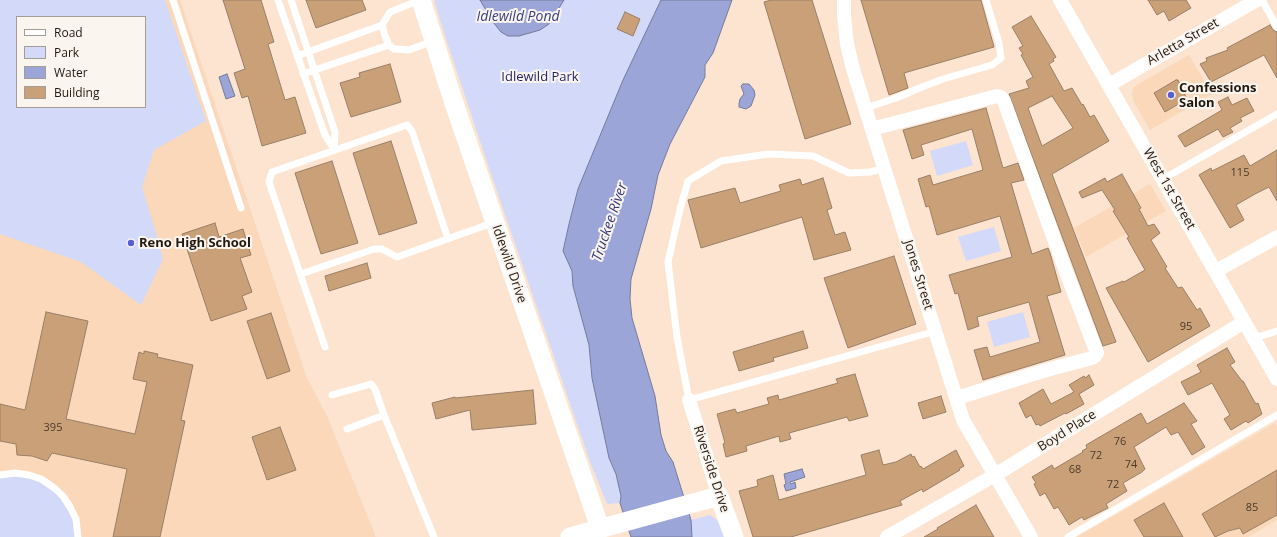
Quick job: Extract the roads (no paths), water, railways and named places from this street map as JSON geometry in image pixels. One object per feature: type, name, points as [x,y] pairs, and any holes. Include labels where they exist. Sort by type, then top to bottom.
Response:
[{"type":"street","name":"Idlewild Drive","points":[[421,0],[495,222],[606,527]]},
{"type":"street","name":"Jones Street","points":[[844,0],[847,44],[853,69],[963,420],[1031,537]]},
{"type":"street","name":"West 1st Street","points":[[1060,0],[1277,379]]},
{"type":"street","name":"Arletta Street","points":[[1109,85],[1257,0]]},
{"type":"street","points":[[872,129],[997,96],[1002,97],[1097,353],[1092,358],[957,398]]},
{"type":"street","points":[[1216,272],[1277,237]]},
{"type":"street","name":"Boyd Place","points":[[887,537],[995,475],[1244,322]]},
{"type":"street","name":"Riverside Drive","points":[[689,400],[712,498],[734,537]]},
{"type":"street","points":[[570,537],[712,498]]},
{"type":"lane","points":[[173,0],[241,208]]},
{"type":"lane","points":[[278,0],[325,136],[334,149]]},
{"type":"lane","points":[[291,0],[335,132],[334,149]]},
{"type":"lane","points":[[297,56],[382,25],[390,12],[421,0]]},
{"type":"lane","points":[[866,108],[899,97],[916,89],[992,66],[1000,58],[1000,43],[986,0]]},
{"type":"lane","points":[[1262,0],[1277,27]]},
{"type":"lane","points":[[382,25],[388,45],[394,50],[409,50],[434,41]]},
{"type":"lane","points":[[303,74],[388,45]]},
{"type":"lane","points":[[1163,179],[1277,114]]},
{"type":"lane","points":[[325,347],[269,182],[272,172],[334,149],[407,125],[412,131],[448,239]]},
{"type":"lane","points":[[885,168],[870,172],[849,173],[813,156],[768,154],[721,161],[688,181],[680,208],[668,262],[677,338],[689,400],[936,331]]},
{"type":"lane","points":[[301,274],[374,249],[382,249],[397,257],[495,222]]},
{"type":"lane","points":[[1254,338],[1277,331]]},
{"type":"lane","points":[[332,395],[371,384],[375,389],[431,536]]},
{"type":"lane","points":[[347,429],[384,415]]},
{"type":"lane","points":[[1068,537],[1277,415]]},
{"type":"lane","points":[[0,475],[16,473],[29,475],[42,479],[53,486],[63,496],[76,519],[78,537]]},
{"type":"water","name":"Idlewild Pond","points":[[480,0],[564,0],[549,24],[540,30],[519,36],[508,36],[501,32],[493,22]]},
{"type":"water","name":"Truckee River","points":[[661,0],[732,0],[713,53],[705,65],[705,77],[670,144],[658,175],[651,209],[631,279],[630,299],[632,318],[655,396],[661,435],[666,451],[673,462],[691,520],[692,537],[631,537],[620,503],[621,496],[616,474],[609,458],[592,378],[589,345],[573,286],[572,271],[563,251],[578,189],[623,80]]},
{"type":"water","points":[[227,74],[235,96],[226,99],[219,77]]},
{"type":"water","points":[[743,84],[749,84],[754,90],[755,95],[751,106],[746,109],[739,107],[740,99],[744,94],[741,86]]},
{"type":"water","points":[[802,469],[805,477],[790,482],[791,484],[795,482],[796,488],[786,491],[784,485],[786,484],[784,474]]},
{"type":"place","name":"Confessions Salon","points":[[1171,95]]},
{"type":"place","name":"Reno High School","points":[[131,243]]},
{"type":"park label","name":"Idlewild Park","points":[[540,77]]}]
